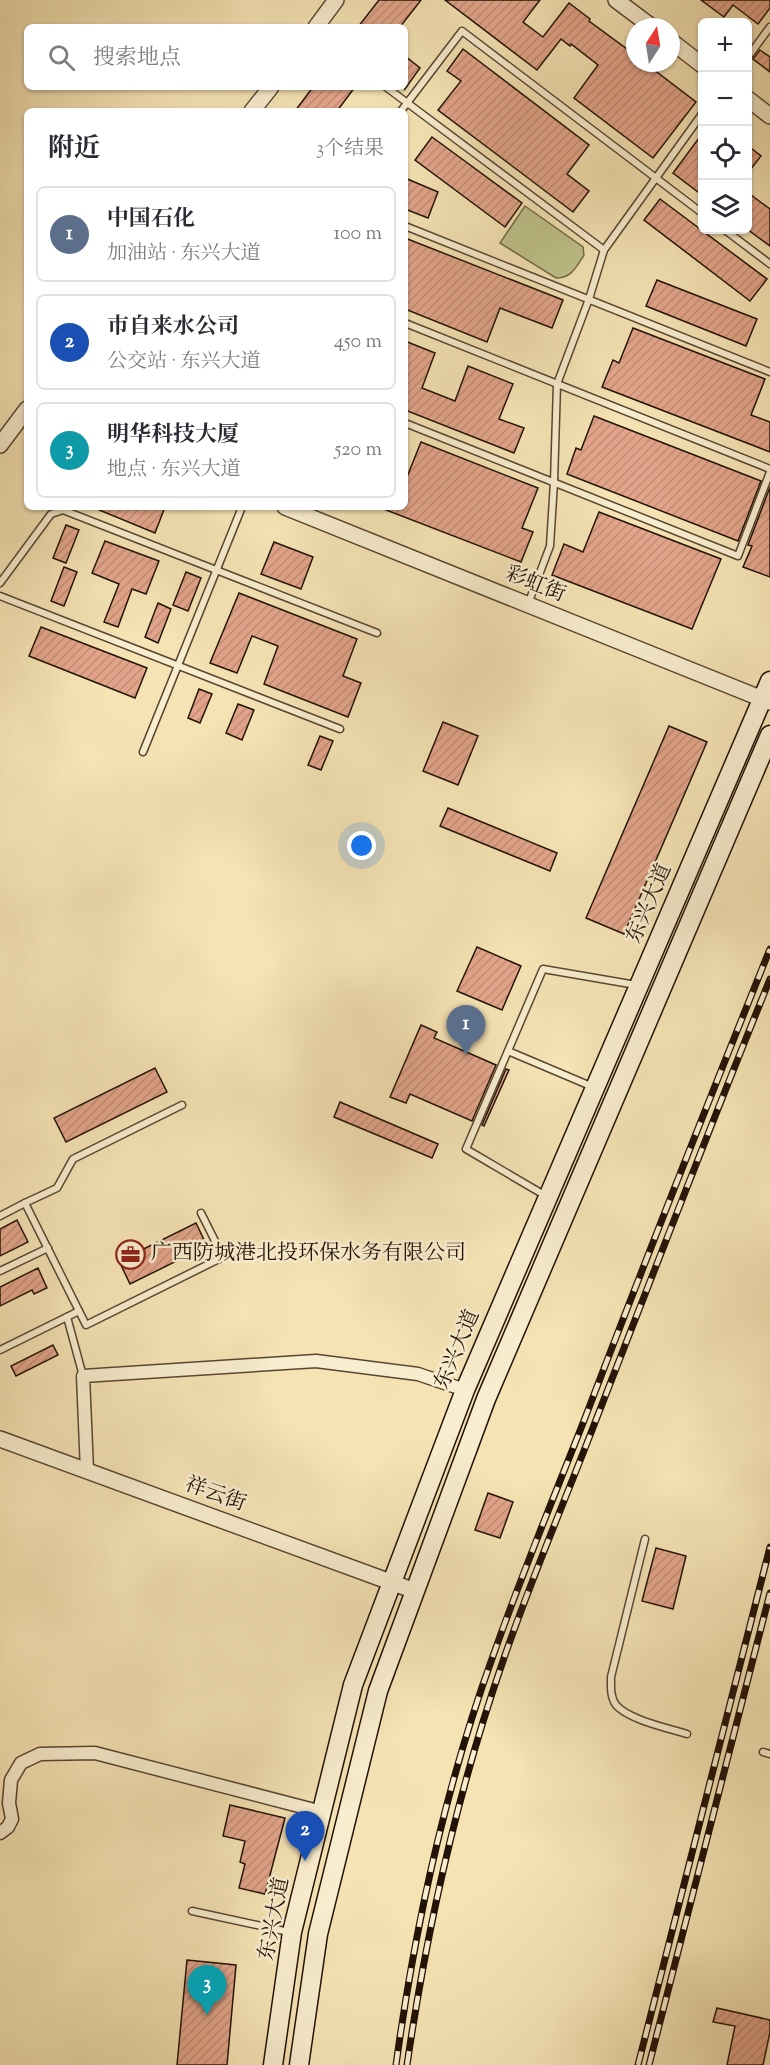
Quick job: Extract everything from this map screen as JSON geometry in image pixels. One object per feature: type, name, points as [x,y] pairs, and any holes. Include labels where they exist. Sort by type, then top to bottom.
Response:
[{"type":"main road","name":"东兴大道","points":[[273,2065],[292,1932],[353,1685],[465,1390],[639,986],[767,700],[770,681]]},
{"type":"main road","name":"东兴大道","points":[[299,2065],[318,1934],[378,1691],[486,1400],[770,735]]},
{"type":"street","points":[[318,24],[336,0]]},
{"type":"street","points":[[616,0],[640,18]]},
{"type":"street","points":[[680,48],[698,62]]},
{"type":"street","points":[[254,108],[269,90]]},
{"type":"street","points":[[752,103],[770,116]]},
{"type":"street","points":[[0,445],[24,413]]},
{"type":"street","name":"彩虹街","points":[[292,510],[767,700]]},
{"type":"street","points":[[767,700],[770,666]]},
{"type":"street","points":[[87,1471],[83,1376],[316,1361],[418,1374],[465,1390]]},
{"type":"street","name":"祥云街","points":[[0,1439],[415,1591]]},
{"type":"street","points":[[0,1833],[8,1827],[12,1819],[9,1803],[11,1780],[21,1763],[40,1754],[95,1753],[322,1812]]},
{"type":"lane","points":[[752,50],[770,27]]},
{"type":"lane","points":[[403,108],[462,31],[698,210]]},
{"type":"lane","points":[[390,90],[604,250]]},
{"type":"lane","points":[[527,604],[550,546],[557,384],[589,299],[604,250],[698,120]]},
{"type":"lane","points":[[408,226],[770,372]]},
{"type":"lane","points":[[730,234],[770,264]]},
{"type":"lane","points":[[408,324],[770,471],[738,556],[408,424]]},
{"type":"lane","points":[[0,584],[51,514],[63,510],[377,633]]},
{"type":"lane","points":[[143,752],[241,510]]},
{"type":"lane","points":[[0,596],[339,729]]},
{"type":"lane","points":[[548,1197],[466,1149],[543,969],[639,986]]},
{"type":"lane","points":[[508,1051],[595,1088]]},
{"type":"lane","points":[[0,1216],[57,1188],[73,1159],[182,1105]]},
{"type":"lane","points":[[26,1203],[86,1325],[223,1257],[201,1213]]},
{"type":"lane","points":[[0,1272],[48,1248]]},
{"type":"lane","points":[[0,1350],[79,1311]]},
{"type":"lane","points":[[68,1317],[83,1376]]},
{"type":"lane","points":[[645,1539],[611,1677],[610,1691],[616,1704],[629,1715],[687,1734]]},
{"type":"lane","points":[[192,1911],[292,1932]]},
{"type":"green space","points":[[525,206],[583,247],[584,255],[570,274],[556,278],[500,243]]},
{"type":"building","points":[[379,0],[421,0],[402,24],[360,24]]},
{"type":"building","points":[[445,0],[540,0],[523,22],[543,37],[569,3],[626,48],[626,72],[657,72],[696,102],[653,158],[574,98],[598,65],[571,44],[570,46],[561,39],[537,70]]},
{"type":"building","points":[[701,0],[770,0],[770,8],[758,24],[733,5],[724,17]]},
{"type":"building","points":[[463,49],[589,145],[567,174],[589,191],[573,212],[438,110],[461,81],[447,71]]},
{"type":"building","points":[[760,50],[770,57],[770,72],[753,59]]},
{"type":"building","points":[[408,58],[420,68],[408,85]]},
{"type":"building","points":[[311,90],[353,90],[339,108],[297,108]]},
{"type":"building","points":[[432,137],[522,203],[505,227],[415,160]]},
{"type":"building","points":[[698,139],[698,192],[673,173]]},
{"type":"building","points":[[752,149],[761,156],[752,168]]},
{"type":"building","points":[[408,179],[438,192],[428,218],[408,210]]},
{"type":"building","points":[[752,196],[770,209],[770,246],[752,233]]},
{"type":"building","points":[[660,199],[698,227],[698,234],[707,234],[767,279],[750,301],[644,220]]},
{"type":"building","points":[[408,239],[563,300],[552,328],[500,308],[487,342],[408,310]]},
{"type":"building","points":[[657,280],[757,319],[746,346],[646,306]]},
{"type":"building","points":[[633,328],[765,379],[751,415],[770,422],[770,452],[602,387],[613,360],[619,363]]},
{"type":"building","points":[[408,342],[435,353],[422,388],[455,401],[468,366],[513,384],[499,419],[524,428],[514,453],[408,411]]},
{"type":"building","points":[[594,416],[761,481],[738,541],[567,474],[576,448],[581,450]]},
{"type":"building","points":[[421,442],[538,488],[522,528],[533,532],[521,562],[386,510],[408,510],[408,474]]},
{"type":"building","points":[[770,487],[770,577],[743,567],[752,546],[748,545]]},
{"type":"building","points":[[99,510],[164,510],[155,533]]},
{"type":"building","points":[[599,512],[721,559],[692,629],[552,575],[564,544],[583,552]]},
{"type":"building","points":[[66,525],[79,530],[66,563],[53,558]]},
{"type":"building","points":[[105,541],[159,561],[146,594],[132,589],[118,627],[104,622],[119,584],[92,573]]},
{"type":"building","points":[[274,542],[313,557],[301,589],[261,574]]},
{"type":"building","points":[[64,567],[77,572],[64,606],[51,601]]},
{"type":"building","points":[[186,572],[201,578],[188,611],[173,605]]},
{"type":"building","points":[[239,593],[357,639],[343,676],[361,683],[348,717],[264,684],[278,646],[252,636],[237,673],[210,663]]},
{"type":"building","points":[[158,603],[171,609],[158,643],[145,637]]},
{"type":"building","points":[[41,627],[147,668],[135,698],[29,656]]},
{"type":"building","points":[[199,689],[212,694],[200,723],[188,718]]},
{"type":"building","points":[[238,704],[254,710],[242,740],[226,733]]},
{"type":"building","points":[[443,722],[478,736],[458,785],[423,771]]},
{"type":"building","points":[[669,726],[707,742],[624,934],[586,918]]},
{"type":"building","points":[[320,736],[333,741],[321,770],[308,765]]},
{"type":"building","points":[[448,808],[557,853],[550,871],[440,826]]},
{"type":"building","points":[[477,947],[521,966],[502,1010],[457,991]]},
{"type":"building","points":[[421,1025],[437,1032],[434,1038],[496,1065],[472,1121],[410,1094],[406,1103],[390,1097]]},
{"type":"building","points":[[155,1068],[167,1092],[66,1142],[54,1118]]},
{"type":"building","points":[[506,1069],[509,1070],[484,1126],[482,1125]]},
{"type":"building","points":[[340,1102],[438,1144],[432,1158],[334,1117]]},
{"type":"building","points":[[17,1220],[28,1242],[0,1256],[0,1229]]},
{"type":"building","points":[[196,1223],[207,1246],[130,1284],[119,1261]]},
{"type":"building","points":[[38,1268],[47,1288],[34,1294],[32,1290],[0,1306],[0,1287]]},
{"type":"building","points":[[53,1345],[58,1355],[16,1376],[11,1366]]},
{"type":"building","points":[[488,1493],[513,1502],[500,1538],[475,1530]]},
{"type":"building","points":[[656,1548],[686,1556],[673,1609],[642,1601]]},
{"type":"building","points":[[230,1805],[285,1818],[265,1894],[239,1888],[245,1864],[240,1862],[245,1841],[223,1836]]},
{"type":"building","points":[[187,1960],[236,1965],[227,2065],[177,2065]]},
{"type":"building","points":[[717,2008],[770,2020],[770,2032],[763,2065],[727,2065],[735,2026],[713,2022]]},
{"type":"railway","points":[[396,2065],[422,1909],[446,1807],[476,1706],[526,1566],[770,949]]},
{"type":"railway","points":[[407,2065],[424,1963],[445,1861],[486,1711],[513,1631],[770,979]]},
{"type":"railway","points":[[638,2065],[770,1547]]},
{"type":"railway","points":[[649,2065],[770,1593]]},
{"type":"place","name":"中国石化","points":[[466,1055]]},
{"type":"place","name":"广西防城港北投环保水务有限公司","points":[[130,1254]]},
{"type":"place","name":"巿自来水公司","points":[[305,1861]]},
{"type":"place","name":"明华科技大厦","points":[[207,2015]]}]
